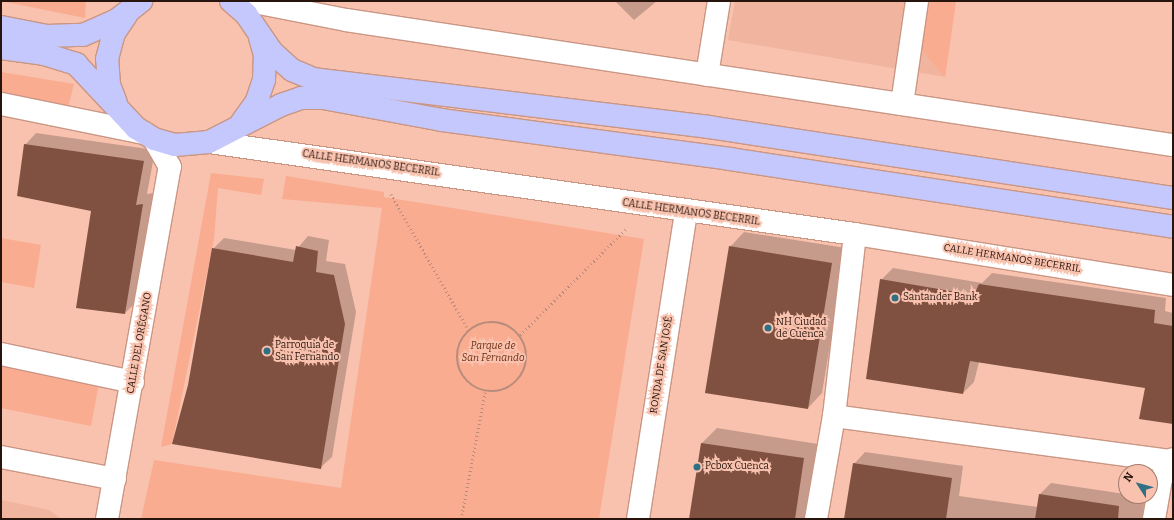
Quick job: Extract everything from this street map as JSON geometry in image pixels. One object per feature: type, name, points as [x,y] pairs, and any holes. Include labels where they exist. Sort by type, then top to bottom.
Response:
[{"type":"main road","name":"CALLE HERMANOS BECERRIL","points":[[231,1],[292,70],[302,77],[336,84],[709,127],[1173,198]]},
{"type":"main road","name":"CALLE HERMANOS BECERRIL","points":[[1,27],[47,36],[83,35],[103,28],[135,6]]},
{"type":"main road","name":"CALLE HERMANOS BECERRIL","points":[[124,116],[109,85],[107,59],[114,33],[135,6]]},
{"type":"main road","name":"CALLE HERMANOS BECERRIL","points":[[231,131],[249,114],[261,92],[264,55],[257,31]]},
{"type":"main road","name":"CALLE HERMANOS BECERRIL","points":[[1,48],[44,54],[76,64],[124,116],[149,136],[176,145],[203,143],[231,131],[281,105],[301,98],[324,98],[442,120],[730,159],[1173,227]]},
{"type":"street","points":[[249,1],[346,20],[1173,145]]},
{"type":"street","points":[[707,75],[719,1]]},
{"type":"street","points":[[902,104],[917,1]]},
{"type":"street","name":"CALLE HERMANOS BECERRIL","points":[[1,104],[149,136]]},
{"type":"street","points":[[149,136],[170,167],[203,143]]},
{"type":"street","name":"CALLE HERMANOS BECERRIL","points":[[203,143],[373,163],[686,212],[855,234],[1173,285]]},
{"type":"street","name":"CALLE DEL ORÉGANO","points":[[107,519],[133,382],[170,167]]},
{"type":"street","name":"RONDA DE SAN JOSÉ","points":[[638,519],[686,212]]},
{"type":"street","points":[[816,519],[834,416],[855,234]]},
{"type":"street","points":[[1,354],[133,382]]},
{"type":"street","points":[[834,416],[1171,460],[1161,479],[1154,519]]},
{"type":"street","points":[[1,457],[115,479]]},
{"type":"path","points":[[373,163],[469,331]]},
{"type":"path","points":[[520,336],[649,206]]},
{"type":"path","points":[[496,322],[520,336],[528,358],[519,381],[497,392],[485,392],[466,381],[457,361],[460,345],[469,331],[496,322]]},
{"type":"path","points":[[461,519],[485,392]]},
{"type":"shaded area","points":[[735,1],[956,1],[945,77],[728,40]]},
{"type":"shaded area","points":[[1,500],[49,510],[61,519],[1,519]]},
{"type":"green space","points":[[1,1],[86,1],[85,18]]},
{"type":"green space","points":[[926,1],[956,1],[945,77],[918,46]]},
{"type":"green space","points":[[1,72],[74,84],[68,108],[1,95]]},
{"type":"green space","points":[[211,173],[264,179],[261,195],[218,188],[214,239],[172,444],[161,447]]},
{"type":"green space","name":"Parque de San Fernando","points":[[286,176],[384,192],[384,197],[644,239],[599,519],[141,519],[154,460],[341,488],[382,208],[282,199]]},
{"type":"green space","points":[[1,238],[41,245],[34,288],[1,282]]},
{"type":"green space","points":[[1,364],[99,383],[91,426],[1,408]]},
{"type":"building","points":[[24,144],[144,161],[136,205],[143,204],[125,314],[76,308],[91,211],[17,196]]},
{"type":"building","name":"Parroquia de San Fernando","points":[[296,246],[318,251],[316,272],[334,275],[345,324],[321,469],[172,444],[188,385],[212,248],[293,262]]},
{"type":"building","name":"NH Ciudad de Cuenca","points":[[729,246],[832,263],[808,409],[705,393]]},
{"type":"building","points":[[880,279],[974,295],[979,284],[1155,310],[1154,323],[1173,326],[1173,424],[1139,419],[1145,388],[970,361],[963,394],[866,379]]},
{"type":"building","points":[[701,443],[804,458],[795,519],[689,519]]},
{"type":"building","points":[[853,463],[952,478],[946,519],[844,519]]},
{"type":"building","points":[[1039,494],[1119,506],[1118,519],[1035,519]]},
{"type":"place","name":"Santander Bank","points":[[895,298]]},
{"type":"place","name":"NH Ciudad de Cuenca","points":[[768,328]]},
{"type":"place","name":"Parroquia de San Fernando","points":[[267,351]]},
{"type":"place","name":"Pcbox Cuenca","points":[[697,467]]}]
